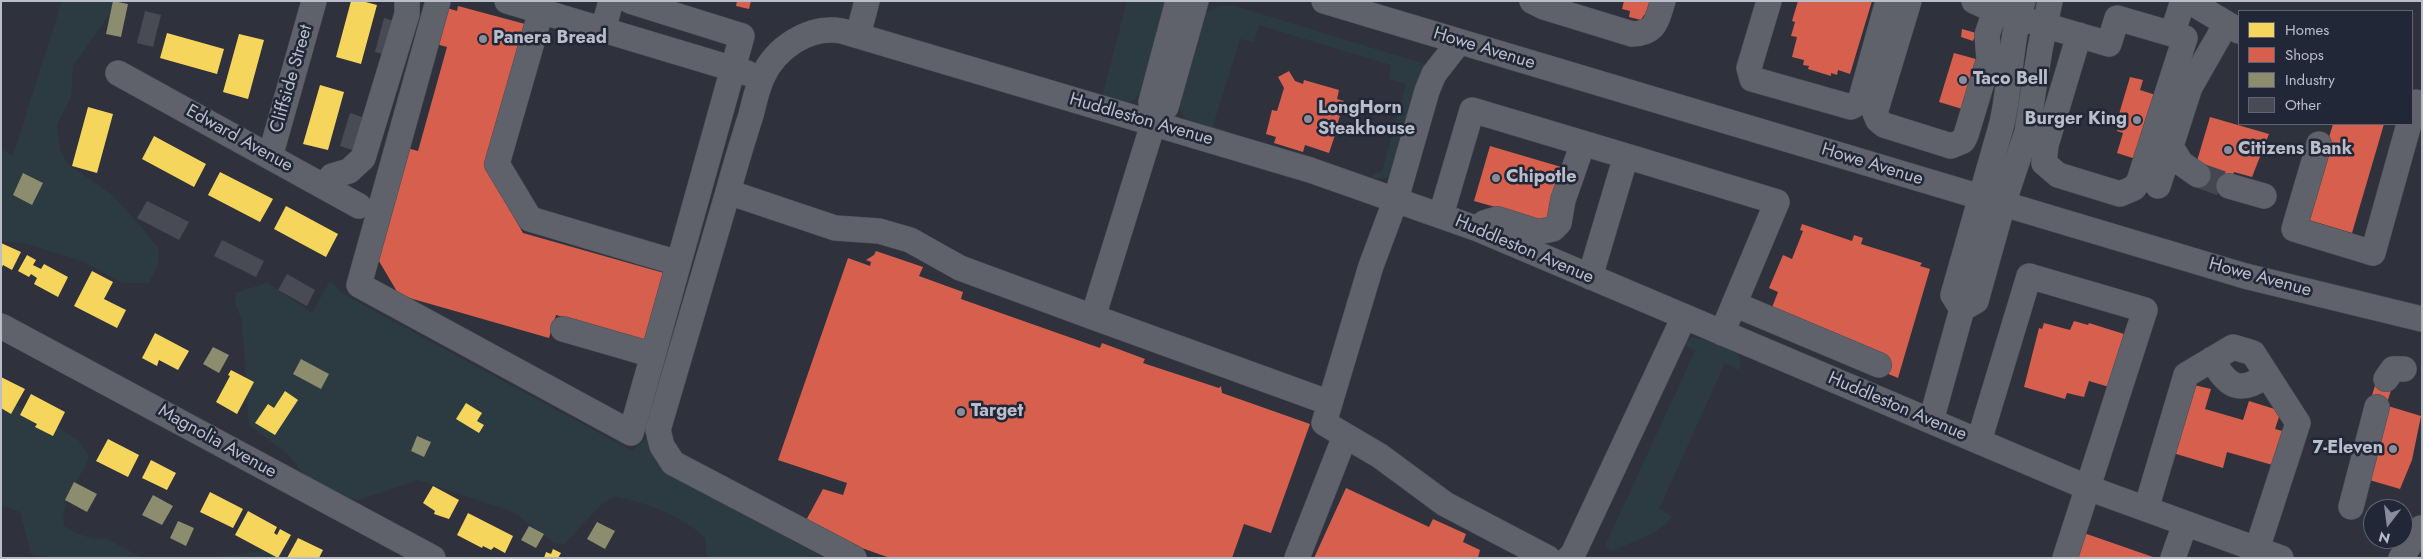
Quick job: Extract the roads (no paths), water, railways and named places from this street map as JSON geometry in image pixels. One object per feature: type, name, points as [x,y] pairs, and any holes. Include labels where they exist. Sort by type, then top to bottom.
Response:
[{"type":"street","name":"Cliffside Street","points":[[270,156],[314,1]]},
{"type":"street","points":[[324,187],[332,176],[349,171],[363,158],[406,14],[407,1]]},
{"type":"street","points":[[438,1],[359,285],[631,433],[742,36],[662,6],[630,1]]},
{"type":"street","points":[[507,1],[762,78]]},
{"type":"street","points":[[603,30],[611,1]]},
{"type":"street","points":[[858,35],[867,1]]},
{"type":"street","points":[[1178,1],[1151,102],[1157,111],[1166,107],[1196,1]]},
{"type":"street","name":"Howe Avenue","points":[[1324,1],[2245,276],[2422,319]]},
{"type":"street","points":[[1532,1],[1544,7],[1632,34],[1643,33],[1655,25],[1663,1]]},
{"type":"street","points":[[1769,1],[1749,68],[1750,77],[1851,107],[1858,103],[1861,98],[1888,1]]},
{"type":"street","points":[[1909,1],[1875,113],[1878,120],[1884,125],[1951,146],[1962,141],[1966,135],[1989,59],[1987,35],[2002,8]]},
{"type":"street","points":[[2079,35],[2046,145],[2044,164],[2058,175],[2120,194],[2134,188],[2139,181],[2179,36],[2183,1]]},
{"type":"street","points":[[2158,186],[2190,87],[2233,28],[2189,1]]},
{"type":"street","points":[[2002,8],[2047,13],[2079,35],[2109,44],[2117,18],[2179,36]]},
{"type":"street","points":[[1931,422],[1962,309],[1976,302],[2008,94],[2002,8]]},
{"type":"street","points":[[541,12],[497,164],[530,219],[678,263]]},
{"type":"street","points":[[1992,201],[2014,174],[2027,132],[2047,13]]},
{"type":"street","name":"Huddleston Avenue","points":[[854,558],[672,463],[662,446],[658,430],[762,78],[775,58],[799,38],[822,30],[834,29],[1310,170],[1441,215],[2089,488],[2185,524],[2246,551],[2280,558]]},
{"type":"street","points":[[1459,42],[1437,70],[1427,91],[1396,199],[1370,266],[1324,423],[1380,456],[1437,499],[1548,558]]},
{"type":"street","name":"Edward Avenue","points":[[118,73],[359,206]]},
{"type":"street","points":[[1441,215],[1472,110],[1777,202],[1722,333]]},
{"type":"street","points":[[1093,317],[1153,124]]},
{"type":"street","points":[[2319,144],[2294,229],[2373,253],[2409,125]]},
{"type":"street","points":[[1478,229],[1484,223],[1497,218],[1538,232],[1553,230],[1559,223],[1564,200],[1587,145]]},
{"type":"street","points":[[1557,263],[1587,145]]},
{"type":"street","points":[[2170,146],[2181,163],[2198,175]]},
{"type":"street","points":[[1590,277],[1626,156]]},
{"type":"street","points":[[2229,186],[2264,196]]},
{"type":"street","points":[[728,192],[835,228],[878,231],[910,240],[960,268],[1330,403]]},
{"type":"street","points":[[1979,441],[2029,276],[2145,310],[2065,558]]},
{"type":"street","points":[[1734,304],[1879,365]]},
{"type":"street","points":[[1569,558],[1572,556],[1684,317]]},
{"type":"street","name":"Magnolia Avenue","points":[[1,326],[433,558]]},
{"type":"street","points":[[563,329],[653,355]]},
{"type":"street","points":[[2146,510],[2186,375],[2233,347],[2253,352],[2298,423],[2246,551]]},
{"type":"street","points":[[2212,360],[2221,376],[2229,383],[2251,386],[2267,375]]},
{"type":"street","points":[[2351,507],[2377,407]]},
{"type":"street","points":[[1297,558],[1345,436]]},
{"type":"street","points":[[2173,558],[2185,524]]},
{"type":"street","points":[[2401,558],[2421,527]]},
{"type":"tunnel","points":[[2198,175],[2229,186]]},
{"type":"place","name":"Panera Bread","points":[[483,39]]},
{"type":"place","name":"Taco Bell","points":[[1963,80]]},
{"type":"place","name":"LongHorn Steakhouse","points":[[1308,119]]},
{"type":"place","name":"Burger King","points":[[2137,120]]},
{"type":"place","name":"Citizens Bank","points":[[2228,150]]},
{"type":"place","name":"Chipotle","points":[[1496,178]]},
{"type":"place","name":"Target","points":[[961,412]]},
{"type":"place","name":"7-Eleven","points":[[2393,449]]}]
